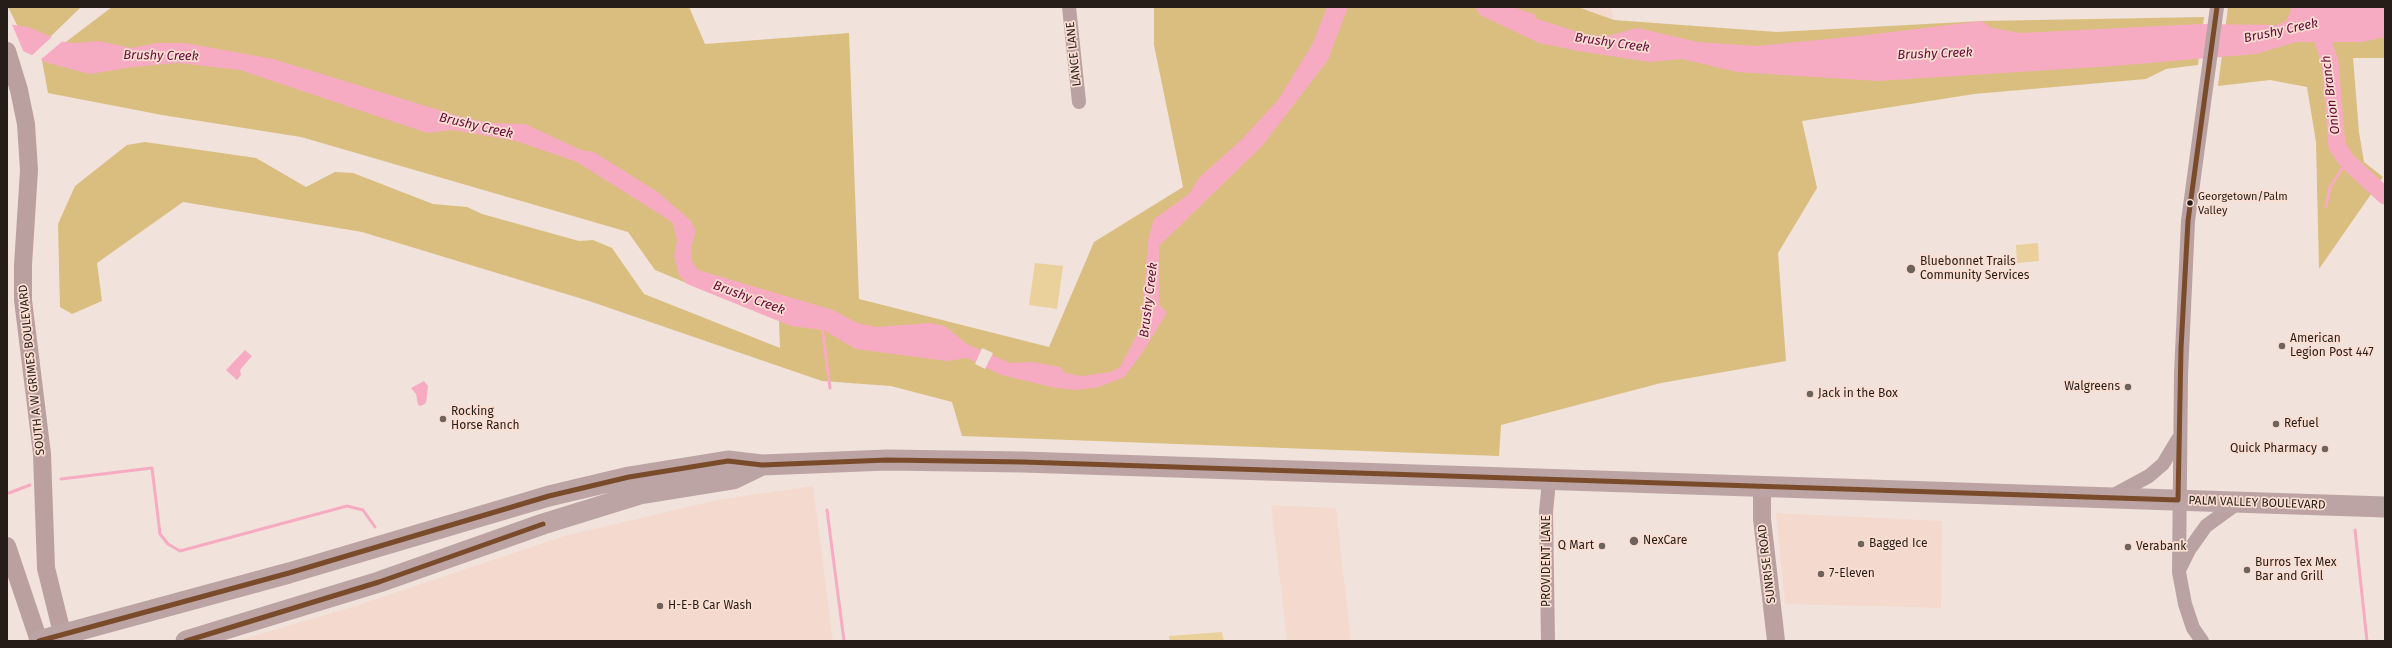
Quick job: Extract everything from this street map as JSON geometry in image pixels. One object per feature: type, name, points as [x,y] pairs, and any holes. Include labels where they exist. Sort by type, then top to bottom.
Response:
[{"type":"highway","name":"PALM VALLEY BOULEVARD","points":[[39,641],[63,638],[495,512],[621,478],[728,460],[762,465],[837,460],[902,460],[2385,507]]},
{"type":"highway","name":"PALM VALLEY BOULEVARD","points":[[186,641],[379,582],[543,524],[640,494],[733,479],[762,465]]},
{"type":"highway","points":[[379,582],[386,570],[482,537],[493,528],[495,512]]},
{"type":"main road","name":"SOUTH A W GRIMES BOULEVARD","points":[[7,51],[18,85],[26,122],[28,170],[23,265],[23,300],[42,454],[46,568],[63,638]]},
{"type":"main road","name":"SUNRISE ROAD","points":[[1762,488],[1762,519],[1776,641]]},
{"type":"main road","points":[[7,546],[39,641]]},
{"type":"street","name":"LANCE LANE","points":[[1069,7],[1079,102]]},
{"type":"street","points":[[2202,641],[2193,628],[2185,604],[2179,572],[2179,437],[2188,220],[2217,7]]},
{"type":"street","points":[[2108,499],[2149,476],[2163,464],[2179,437]]},
{"type":"street","name":"PROVIDENT LANE","points":[[1548,641],[1546,512],[1549,481]]},
{"type":"street","points":[[2179,572],[2189,550],[2206,526],[2239,502]]},
{"type":"shaded area","points":[[8,7],[81,7],[48,39],[18,27]]},
{"type":"shaded area","points":[[112,7],[689,7],[705,44],[849,33],[859,299],[1049,347],[1094,242],[1183,187],[1154,45],[1154,7],[1578,7],[1614,20],[1777,32],[1982,21],[2204,17],[2198,65],[2166,69],[2146,79],[1974,94],[1802,121],[1817,188],[1778,253],[1786,361],[1661,383],[1501,425],[1499,456],[962,436],[952,402],[891,386],[822,381],[589,301],[362,232],[183,202],[97,263],[102,301],[72,314],[60,307],[58,224],[75,186],[127,145],[145,142],[256,158],[306,187],[335,172],[353,173],[433,204],[467,207],[482,214],[579,241],[593,240],[612,248],[644,294],[780,348],[779,321],[655,270],[628,232],[301,137],[162,115],[48,93],[42,60]]},
{"type":"shaded area","points":[[1578,7],[1611,7],[1614,20]]},
{"type":"shaded area","points":[[2228,7],[2385,7],[2385,58],[2353,58],[2359,132],[2364,162],[2383,177],[2319,269],[2316,142],[2307,87],[2270,80],[2218,86]]},
{"type":"shaded area","points":[[2038,243],[2039,261],[2017,263],[2016,245]]},
{"type":"shaded area","points":[[1035,263],[1063,266],[1057,309],[1029,305]]},
{"type":"shaded area","points":[[813,486],[833,641],[237,641],[355,606],[564,536],[722,499]]},
{"type":"shaded area","points":[[1271,505],[1336,508],[1351,641],[1287,641]]},
{"type":"shaded area","points":[[1776,513],[1942,521],[1941,608],[1785,604]]},
{"type":"shaded area","points":[[1222,632],[1224,641],[1170,641],[1169,636]]},
{"type":"water","name":"Brushy Creek","points":[[1327,7],[1348,7],[1328,60],[1263,145],[1159,246],[1159,304],[1167,313],[1141,355],[1124,377],[1099,387],[1077,390],[1056,388],[1001,375],[967,358],[947,361],[856,349],[823,330],[791,326],[687,284],[679,275],[674,256],[677,240],[672,222],[577,162],[516,141],[453,130],[427,133],[240,70],[178,63],[133,67],[90,74],[48,63],[15,47],[7,24],[28,27],[64,42],[76,43],[98,41],[131,48],[157,43],[185,43],[273,59],[458,116],[490,123],[525,124],[581,150],[594,152],[659,193],[691,221],[696,231],[691,248],[692,261],[698,270],[833,310],[857,323],[876,327],[929,323],[945,326],[967,344],[1010,363],[1032,362],[1060,367],[1065,373],[1082,376],[1111,372],[1120,367],[1141,327],[1148,240],[1154,219],[1189,194],[1199,178],[1242,139],[1278,100],[1313,43]]},
{"type":"water","name":"Brushy Creek","points":[[1475,7],[1513,7],[1534,14],[1537,19],[1588,35],[1607,36],[1637,28],[1698,42],[1757,46],[1867,35],[1982,21],[1992,28],[2021,33],[2200,24],[2278,25],[2287,20],[2292,7],[2385,7],[2385,37],[2362,42],[2296,42],[2256,54],[2113,66],[1877,81],[1737,72],[1682,59],[1650,62],[1578,51],[1539,43],[1480,15]]},
{"type":"water","points":[[245,350],[252,356],[240,370],[241,375],[237,380],[226,370]]},
{"type":"water","points":[[424,381],[428,386],[426,403],[421,406],[418,405],[416,394],[411,388]]},
{"type":"pier","points":[[7,22],[11,22],[24,53],[7,47]]},
{"type":"pier","points":[[54,35],[64,40],[39,61],[30,57]]},
{"type":"pier","points":[[982,348],[993,353],[985,369],[975,364]]},
{"type":"waterway","name":"Onion Branch","points":[[2317,23],[2330,62],[2337,146],[2347,161],[2385,196]]},
{"type":"waterway","points":[[2326,207],[2330,187],[2347,161]]},
{"type":"waterway","points":[[822,326],[830,388]]},
{"type":"waterway","points":[[61,479],[152,468],[160,534],[168,544],[180,551],[347,506],[363,510],[375,527]]},
{"type":"waterway","points":[[9,493],[30,485]]},
{"type":"waterway","points":[[827,510],[844,641]]},
{"type":"waterway","points":[[2355,530],[2367,641]]},
{"type":"transit line","points":[[39,641],[289,573],[549,496],[629,477],[728,461],[762,465],[887,460],[1023,462],[2178,500],[2181,348],[2188,221],[2217,7]]},
{"type":"transit line","points":[[186,641],[379,582],[543,524]]},
{"type":"place","name":"Georgetown/Palm Valley","points":[[2190,203]]},
{"type":"place","name":"Bluebonnet Trails Community Services","points":[[1911,269]]},
{"type":"place","name":"American Legion Post 447","points":[[2282,346]]},
{"type":"place","name":"Walgreens","points":[[2128,387]]},
{"type":"place","name":"Jack in the Box","points":[[1810,394]]},
{"type":"place","name":"Rocking Horse Ranch","points":[[443,419]]},
{"type":"place","name":"Refuel","points":[[2276,424]]},
{"type":"place","name":"Quick Pharmacy","points":[[2325,449]]},
{"type":"place","name":"NexCare","points":[[1634,541]]},
{"type":"place","name":"Bagged Ice","points":[[1861,544]]},
{"type":"place","name":"Q Mart","points":[[1602,546]]},
{"type":"place","name":"Verabank","points":[[2128,547]]},
{"type":"place","name":"Burros Tex Mex Bar and Grill","points":[[2247,570]]},
{"type":"place","name":"7-Eleven","points":[[1821,574]]},
{"type":"place","name":"H-E-B Car Wash","points":[[660,606]]}]
